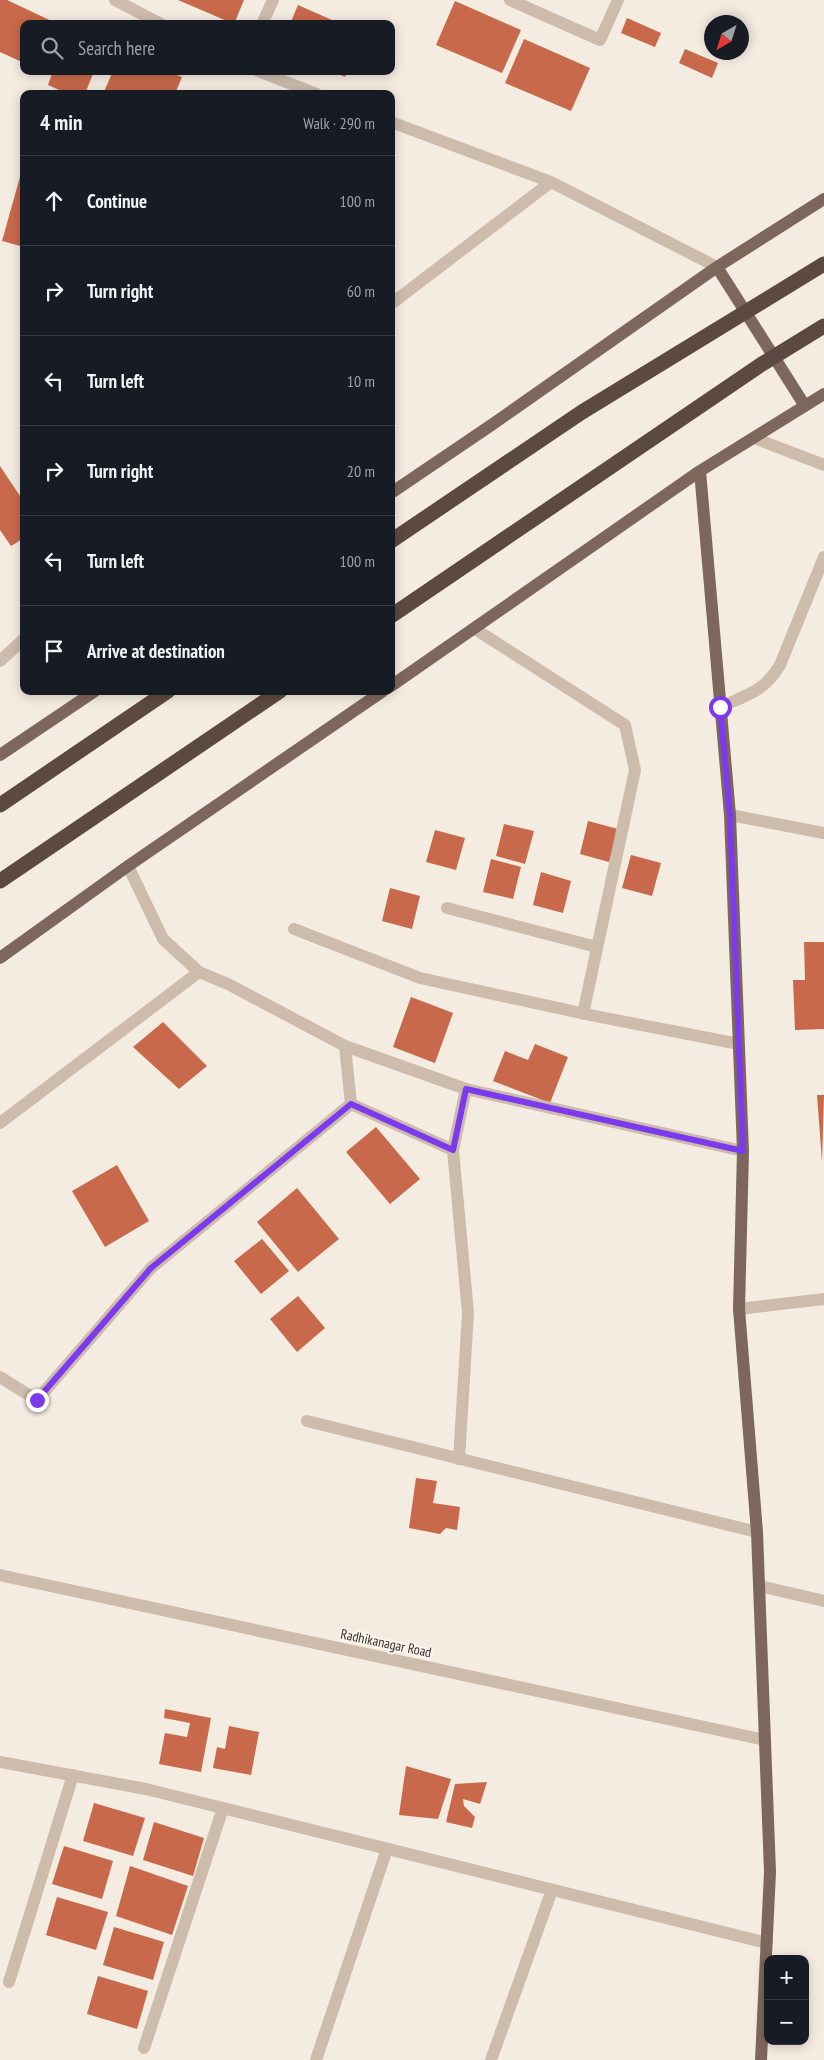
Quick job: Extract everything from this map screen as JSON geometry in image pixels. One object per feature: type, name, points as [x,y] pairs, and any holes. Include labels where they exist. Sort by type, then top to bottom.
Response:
[{"type":"highway","points":[[395,537],[582,412],[824,264]]},
{"type":"highway","points":[[395,613],[754,370],[824,326]]},
{"type":"highway","points":[[0,805],[162,695]]},
{"type":"highway","points":[[0,881],[274,695]]},
{"type":"main road","points":[[395,490],[717,267],[824,199]]},
{"type":"main road","points":[[717,267],[805,406]]},
{"type":"main road","points":[[395,683],[700,471],[824,394]]},
{"type":"main road","points":[[700,471],[730,815],[739,1044],[743,1151],[739,1309],[757,1532],[770,1872],[761,2060]]},
{"type":"main road","points":[[0,755],[89,695]]},
{"type":"main road","points":[[0,958],[128,866],[377,695]]},
{"type":"street","points":[[115,0],[153,20]]},
{"type":"street","points":[[264,20],[273,0]]},
{"type":"street","points":[[510,0],[600,40],[618,0]]},
{"type":"street","points":[[268,75],[307,90]]},
{"type":"street","points":[[395,124],[551,182],[717,267]]},
{"type":"street","points":[[395,301],[551,182]]},
{"type":"street","points":[[754,438],[824,466]]},
{"type":"street","points":[[720,707],[761,689],[771,680],[780,665],[824,557]]},
{"type":"street","points":[[474,629],[625,725],[636,770],[583,1014]]},
{"type":"street","points":[[0,661],[20,643]]},
{"type":"street","points":[[730,815],[824,833]]},
{"type":"street","points":[[128,866],[163,940],[199,972],[228,984],[345,1046],[466,1089],[743,1151]]},
{"type":"street","points":[[447,908],[597,946]]},
{"type":"street","points":[[294,929],[420,978],[583,1014],[739,1044]]},
{"type":"street","points":[[0,1123],[199,972]]},
{"type":"street","points":[[345,1046],[351,1104]]},
{"type":"street","points":[[460,1459],[468,1313],[453,1150],[466,1089]]},
{"type":"street","points":[[351,1104],[453,1150]]},
{"type":"street","points":[[0,1377],[37,1400],[151,1268],[351,1104]]},
{"type":"street","points":[[739,1309],[824,1299]]},
{"type":"street","points":[[307,1421],[757,1532]]},
{"type":"street","name":"Radhikanagar Road","points":[[0,1576],[765,1740]]},
{"type":"street","points":[[759,1586],[824,1601]]},
{"type":"street","points":[[0,1762],[146,1789],[767,1943]]},
{"type":"street","points":[[9,1982],[73,1775]]},
{"type":"street","points":[[144,2048],[223,1808]]},
{"type":"street","points":[[316,2060],[387,1849]]},
{"type":"street","points":[[491,2060],[552,1890]]},
{"type":"building","points":[[0,0],[7,0],[50,20],[20,20],[20,61],[0,52]]},
{"type":"building","points":[[178,0],[244,0],[236,20],[225,20]]},
{"type":"building","points":[[455,1],[521,30],[502,73],[436,45]]},
{"type":"building","points":[[298,5],[332,20],[292,20]]},
{"type":"building","points":[[627,18],[661,33],[655,47],[621,33]]},
{"type":"building","points":[[524,39],[590,68],[571,111],[505,83]]},
{"type":"building","points":[[685,49],[704,57],[704,60],[718,63],[712,78],[679,63]]},
{"type":"building","points":[[52,75],[92,75],[87,90],[59,90],[48,85]]},
{"type":"building","points":[[111,75],[177,75],[182,77],[177,90],[105,90]]},
{"type":"building","points":[[20,177],[20,246],[2,241]]},
{"type":"building","points":[[0,466],[20,496],[20,540],[11,546],[0,530]]},
{"type":"building","points":[[588,821],[618,829],[609,862],[580,854]]},
{"type":"building","points":[[504,824],[534,831],[525,864],[496,856]]},
{"type":"building","points":[[435,830],[465,838],[456,870],[426,862]]},
{"type":"building","points":[[631,855],[661,863],[652,896],[622,888]]},
{"type":"building","points":[[491,859],[521,867],[513,899],[483,892]]},
{"type":"building","points":[[541,872],[571,881],[563,913],[533,905]]},
{"type":"building","points":[[390,888],[420,896],[412,929],[382,921]]},
{"type":"building","points":[[804,942],[824,942],[824,1029],[795,1030],[793,980],[805,980]]},
{"type":"building","points":[[411,997],[453,1013],[435,1063],[393,1047]]},
{"type":"building","points":[[163,1022],[207,1066],[179,1089],[133,1047]]},
{"type":"building","points":[[535,1044],[568,1057],[550,1103],[493,1081],[505,1051],[528,1060]]},
{"type":"building","points":[[817,1095],[824,1095],[822,1162]]},
{"type":"building","points":[[376,1127],[420,1179],[390,1204],[346,1152]]},
{"type":"building","points":[[117,1165],[149,1221],[105,1247],[72,1191]]},
{"type":"building","points":[[297,1188],[339,1239],[298,1272],[257,1222]]},
{"type":"building","points":[[262,1239],[289,1271],[261,1294],[234,1261]]},
{"type":"building","points":[[298,1296],[325,1328],[297,1352],[270,1319]]},
{"type":"building","points":[[416,1478],[437,1481],[433,1503],[460,1507],[457,1530],[446,1528],[440,1534],[409,1528]]},
{"type":"building","points":[[165,1709],[211,1718],[201,1772],[159,1764],[165,1733],[187,1737],[190,1723],[164,1718]]},
{"type":"building","points":[[229,1726],[259,1732],[251,1775],[213,1768],[217,1747],[225,1749]]},
{"type":"building","points":[[406,1766],[451,1779],[438,1819],[399,1815]]},
{"type":"building","points":[[487,1782],[480,1804],[463,1799],[464,1806],[475,1817],[472,1828],[446,1822],[455,1784]]},
{"type":"building","points":[[94,1803],[145,1818],[133,1856],[83,1841]]},
{"type":"building","points":[[154,1822],[204,1838],[193,1876],[143,1860]]},
{"type":"building","points":[[64,1846],[113,1861],[102,1899],[52,1884]]},
{"type":"building","points":[[130,1866],[188,1886],[172,1935],[116,1916]]},
{"type":"building","points":[[57,1897],[108,1912],[96,1950],[46,1935]]},
{"type":"building","points":[[114,1927],[164,1942],[153,1980],[103,1965]]},
{"type":"building","points":[[98,1976],[148,1991],[137,2029],[87,2014]]},
{"type":"route","points":[[37,1400],[151,1268],[351,1104],[453,1150],[466,1089],[743,1151],[730,815],[720,707]]}]
